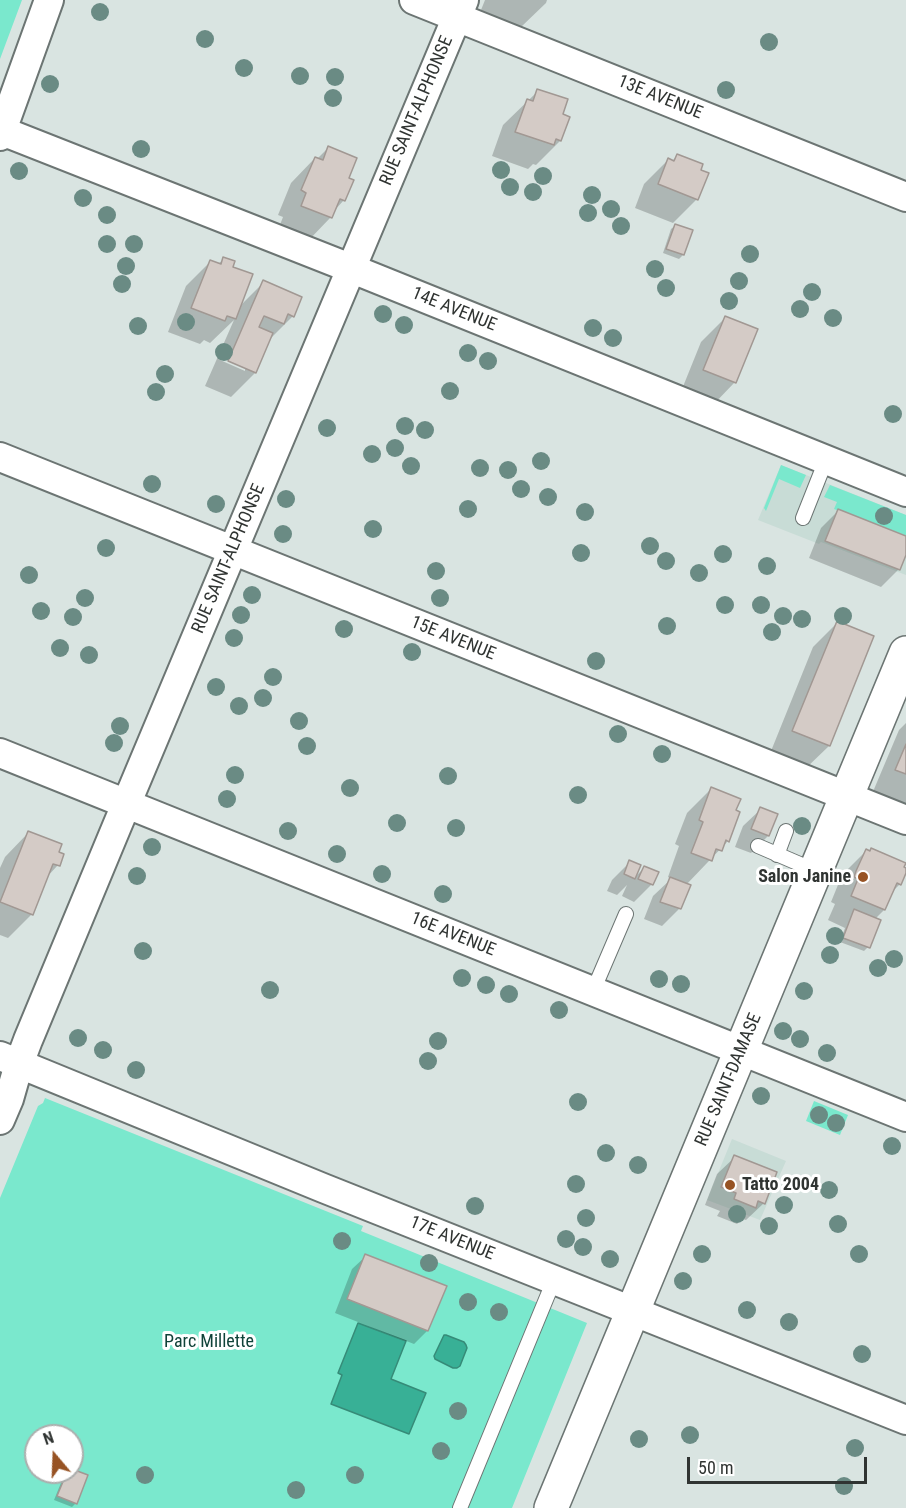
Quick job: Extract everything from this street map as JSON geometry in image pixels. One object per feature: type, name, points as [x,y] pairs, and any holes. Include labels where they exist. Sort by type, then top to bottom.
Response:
[{"type":"street","points":[[1,134],[49,0]]},
{"type":"street","name":"13E AVENUE","points":[[414,0],[460,8],[906,197]]},
{"type":"street","name":"RUE SAINT-ALPHONSE","points":[[0,1120],[9,1099],[9,1060],[126,803],[460,8]]},
{"type":"street","name":"14E AVENUE","points":[[1,134],[350,268],[906,492]]},
{"type":"street","name":"15E AVENUE","points":[[0,457],[906,820]]},
{"type":"street","name":"RUE SAINT-DAMASE","points":[[551,1508],[906,652]]},
{"type":"street","name":"16E AVENUE","points":[[0,753],[906,1117]]},
{"type":"street","name":"17E AVENUE","points":[[9,1060],[323,1188],[906,1420]]},
{"type":"lane","points":[[803,518],[826,460]]},
{"type":"lane","points":[[777,855],[786,831]]},
{"type":"lane","points":[[758,846],[816,871]]},
{"type":"lane","points":[[593,991],[626,914]]},
{"type":"lane","points":[[460,1508],[554,1280]]},
{"type":"shaded area","points":[[781,465],[906,515],[906,575],[758,520]]},
{"type":"shaded area","points":[[732,1139],[786,1161],[760,1220],[707,1200]]},
{"type":"shaded area","points":[[358,1323],[406,1341],[391,1379],[426,1393],[409,1434],[331,1404],[342,1375],[338,1373]]},
{"type":"shaded area","points":[[444,1335],[464,1342],[466,1345],[460,1366],[457,1368],[435,1359],[434,1356]]},
{"type":"green space","points":[[0,0],[22,0],[0,59]]},
{"type":"green space","points":[[781,465],[806,475],[800,488],[779,479],[766,511],[764,508]]},
{"type":"green space","points":[[830,485],[906,515],[906,536],[834,509],[837,502],[824,497]]},
{"type":"green space","name":"Parc Millette","points":[[45,1098],[363,1226],[361,1231],[587,1323],[512,1508],[0,1508],[0,1198],[38,1106]]},
{"type":"green space","points":[[814,1101],[848,1115],[840,1135],[806,1121]]},
{"type":"building","points":[[537,89],[568,99],[563,114],[570,117],[561,141],[556,139],[554,145],[515,132],[527,99],[533,101]]},
{"type":"building","points":[[328,146],[357,158],[349,178],[354,180],[345,201],[340,199],[332,218],[301,206],[306,193],[301,190],[315,157],[323,160]]},
{"type":"building","points":[[677,154],[703,164],[701,170],[709,173],[698,200],[658,184],[668,158],[674,161]]},
{"type":"building","points":[[675,224],[693,230],[684,255],[666,249]]},
{"type":"building","points":[[223,257],[235,261],[233,267],[253,274],[236,319],[227,316],[225,321],[191,308],[210,260],[221,264]]},
{"type":"building","points":[[263,280],[302,297],[294,317],[288,314],[284,324],[264,316],[259,327],[273,333],[256,373],[228,361]]},
{"type":"building","points":[[725,316],[758,329],[736,383],[703,370]]},
{"type":"building","points":[[838,509],[906,536],[906,555],[900,570],[825,541]]},
{"type":"building","points":[[837,621],[874,636],[830,746],[792,731]]},
{"type":"building","points":[[906,744],[906,774],[895,770]]},
{"type":"building","points":[[711,787],[741,799],[736,810],[740,812],[729,842],[726,840],[722,851],[716,849],[712,861],[691,853],[703,822],[699,820]]},
{"type":"building","points":[[760,807],[778,814],[769,836],[751,829]]},
{"type":"building","points":[[28,831],[62,844],[59,852],[64,854],[60,866],[53,864],[33,915],[0,902]]},
{"type":"building","points":[[871,848],[906,863],[904,867],[906,873],[901,885],[897,883],[885,910],[851,896],[858,879],[854,877],[856,871],[866,849],[870,851]]},
{"type":"building","points":[[629,860],[641,865],[635,879],[624,874]]},
{"type":"building","points":[[644,866],[659,872],[653,885],[638,879]]},
{"type":"building","points":[[670,877],[691,885],[681,909],[660,902]]},
{"type":"building","points":[[854,909],[881,920],[870,948],[843,938]]},
{"type":"building","points":[[734,1155],[777,1172],[765,1204],[758,1201],[756,1208],[734,1199],[736,1193],[721,1187]]},
{"type":"building","points":[[365,1254],[447,1286],[428,1331],[347,1299]]},
{"type":"building","points":[[84,1474],[88,1475],[77,1504],[57,1496],[62,1484],[84,1484]]},
{"type":"place","name":"Salon Janine","points":[[863,877]]},
{"type":"place","name":"Tatto 2004","points":[[730,1185]]}]
